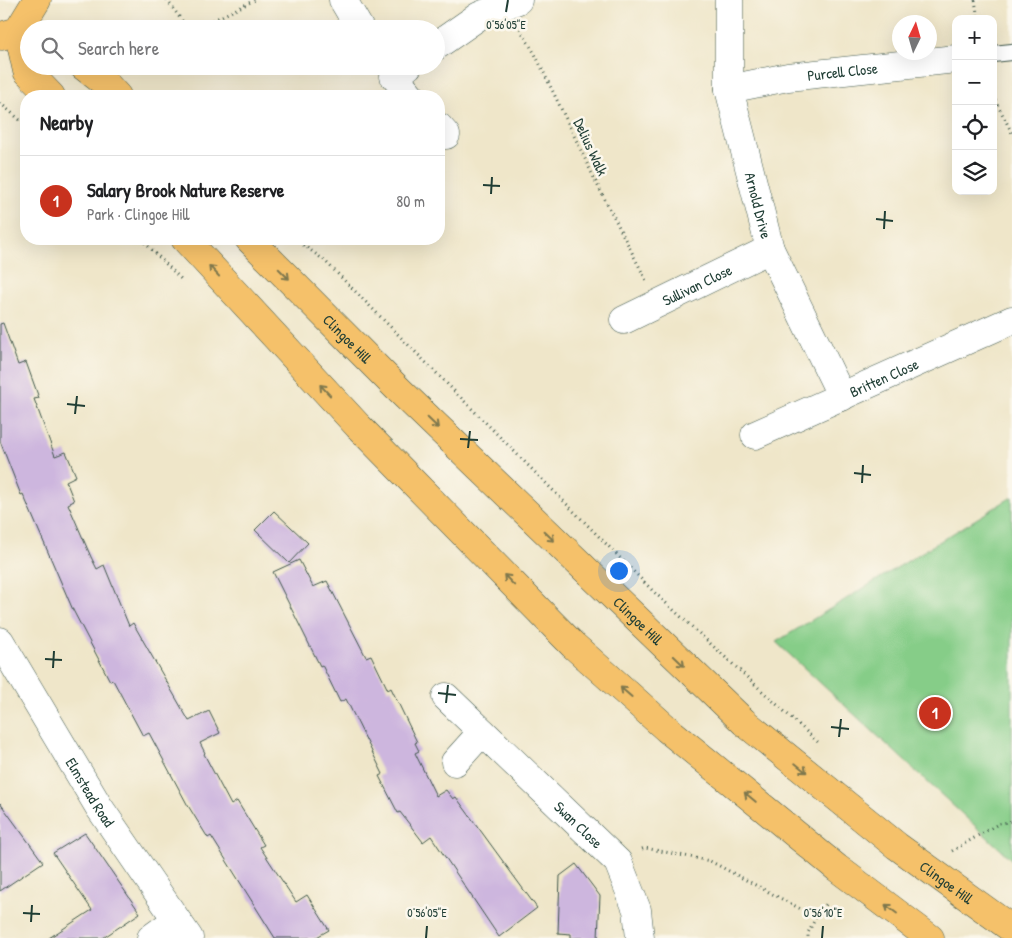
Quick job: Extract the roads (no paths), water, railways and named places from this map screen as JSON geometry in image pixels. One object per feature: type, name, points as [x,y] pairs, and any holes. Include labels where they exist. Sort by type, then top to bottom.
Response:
[{"type":"main road","points":[[25,20],[37,0]]},
{"type":"main road","points":[[16,34],[20,47]]},
{"type":"main road","points":[[31,75],[45,90]]},
{"type":"main road","points":[[95,75],[111,90]]},
{"type":"main road","points":[[191,245],[358,426],[573,645],[668,729],[837,868],[930,938]]},
{"type":"main road","name":"Clingoe Hill","points":[[255,245],[405,396],[744,722],[896,846],[1012,929]]},
{"type":"street","points":[[343,0],[355,20]]},
{"type":"street","name":"Arnold Drive","points":[[729,0],[729,89],[770,249],[842,397]]},
{"type":"street","points":[[445,40],[479,16],[512,2]]},
{"type":"street","name":"Purcell Close","points":[[729,89],[788,77],[952,59]]},
{"type":"street","points":[[399,75],[408,90]]},
{"type":"street","name":"Sullivan Close","points":[[624,320],[770,249]]},
{"type":"street","name":"Britten Close","points":[[755,435],[1012,320]]},
{"type":"street","name":"Elmstead Road","points":[[0,642],[99,807],[183,929]]},
{"type":"street","name":"Swan Close","points":[[446,697],[618,862],[637,910],[640,938]]},
{"type":"street","points":[[455,762],[482,732]]},
{"type":"street","points":[[151,938],[183,929]]},
{"type":"lane","points":[[997,54],[1012,52]]},
{"type":"place","name":"Salary Brook Nature Reserve","points":[[935,713]]}]
